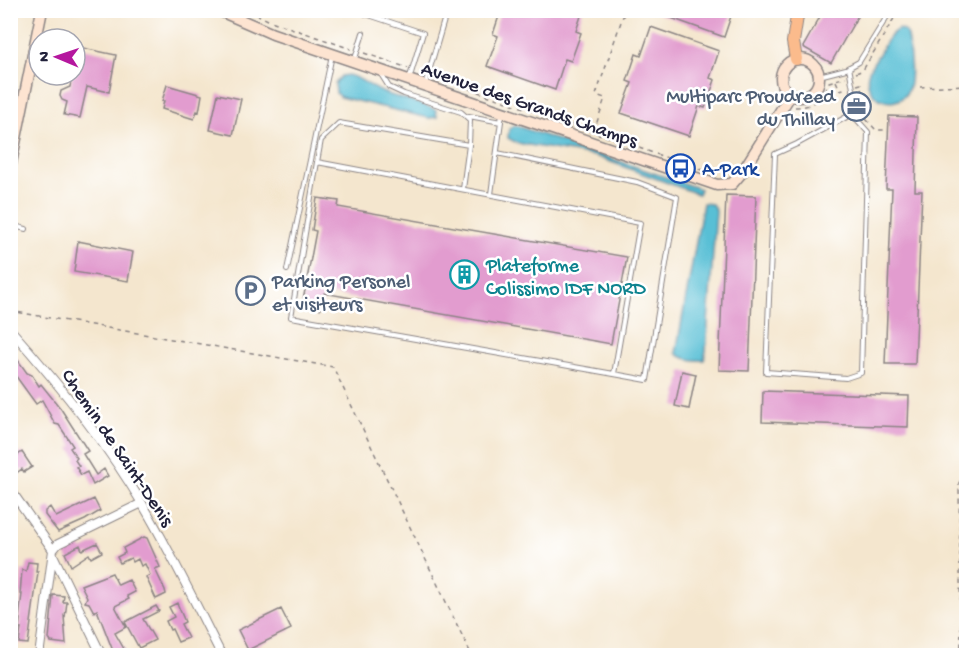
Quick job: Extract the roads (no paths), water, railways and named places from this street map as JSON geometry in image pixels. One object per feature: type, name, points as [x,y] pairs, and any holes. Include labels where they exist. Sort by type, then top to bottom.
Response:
[{"type":"main road","points":[[10,168],[42,10]]},
{"type":"main road","name":"Avenue des Grands Champs","points":[[218,10],[259,29],[379,71],[409,81],[426,80],[502,118],[711,184],[732,184],[744,171],[791,94]]},
{"type":"main road","points":[[796,59],[793,42],[798,12]]},
{"type":"main road","points":[[796,59],[809,61],[816,67],[819,76],[816,89],[809,95],[800,97],[784,88],[781,75],[788,63],[796,59]]},
{"type":"street","name":"Chemin de Saint-Denis","points":[[10,329],[81,412],[142,503],[222,656]]},
{"type":"street","points":[[10,489],[53,552],[102,656]]},
{"type":"street","points":[[39,656],[53,552],[58,544],[142,503]]},
{"type":"lane","points":[[354,10],[423,33],[409,81]]},
{"type":"lane","points":[[426,80],[447,10]]},
{"type":"lane","points":[[819,76],[859,62],[891,10]]},
{"type":"lane","points":[[354,62],[363,33]]},
{"type":"lane","points":[[287,270],[332,54]]},
{"type":"lane","points":[[849,67],[852,114],[868,132],[861,373],[846,378],[766,372],[775,154],[852,114]]},
{"type":"lane","points":[[379,71],[381,78],[389,87],[404,94],[468,116],[502,118],[491,194]]},
{"type":"lane","points":[[463,189],[469,145],[470,120],[468,116]]},
{"type":"lane","points":[[469,145],[339,123],[321,140],[291,317],[647,380],[677,197],[637,182],[497,153]]},
{"type":"lane","points":[[317,162],[640,223],[614,374]]},
{"type":"lane","points":[[10,225],[26,229]]},
{"type":"water","points":[[899,29],[906,32],[911,72],[909,87],[901,98],[888,102],[881,100],[870,89],[868,74],[887,40]]},
{"type":"water","points":[[348,75],[382,92],[436,110],[437,117],[429,118],[340,97],[336,93],[335,84],[341,76]]},
{"type":"water","points":[[514,125],[700,189],[698,194],[595,156],[517,143],[508,138],[509,129]]},
{"type":"water","points":[[703,203],[712,204],[716,211],[706,351],[704,360],[697,360],[685,358],[676,353]]},
{"type":"place","name":"Multiparc Proudreed du Thillay","points":[[856,106]]},
{"type":"place","name":"A-Park","points":[[681,168]]},
{"type":"place","name":"Plateforme Colissimo IDF NORD","points":[[465,275]]},
{"type":"place","name":"Parking Personel et visiteurs","points":[[251,291]]}]
